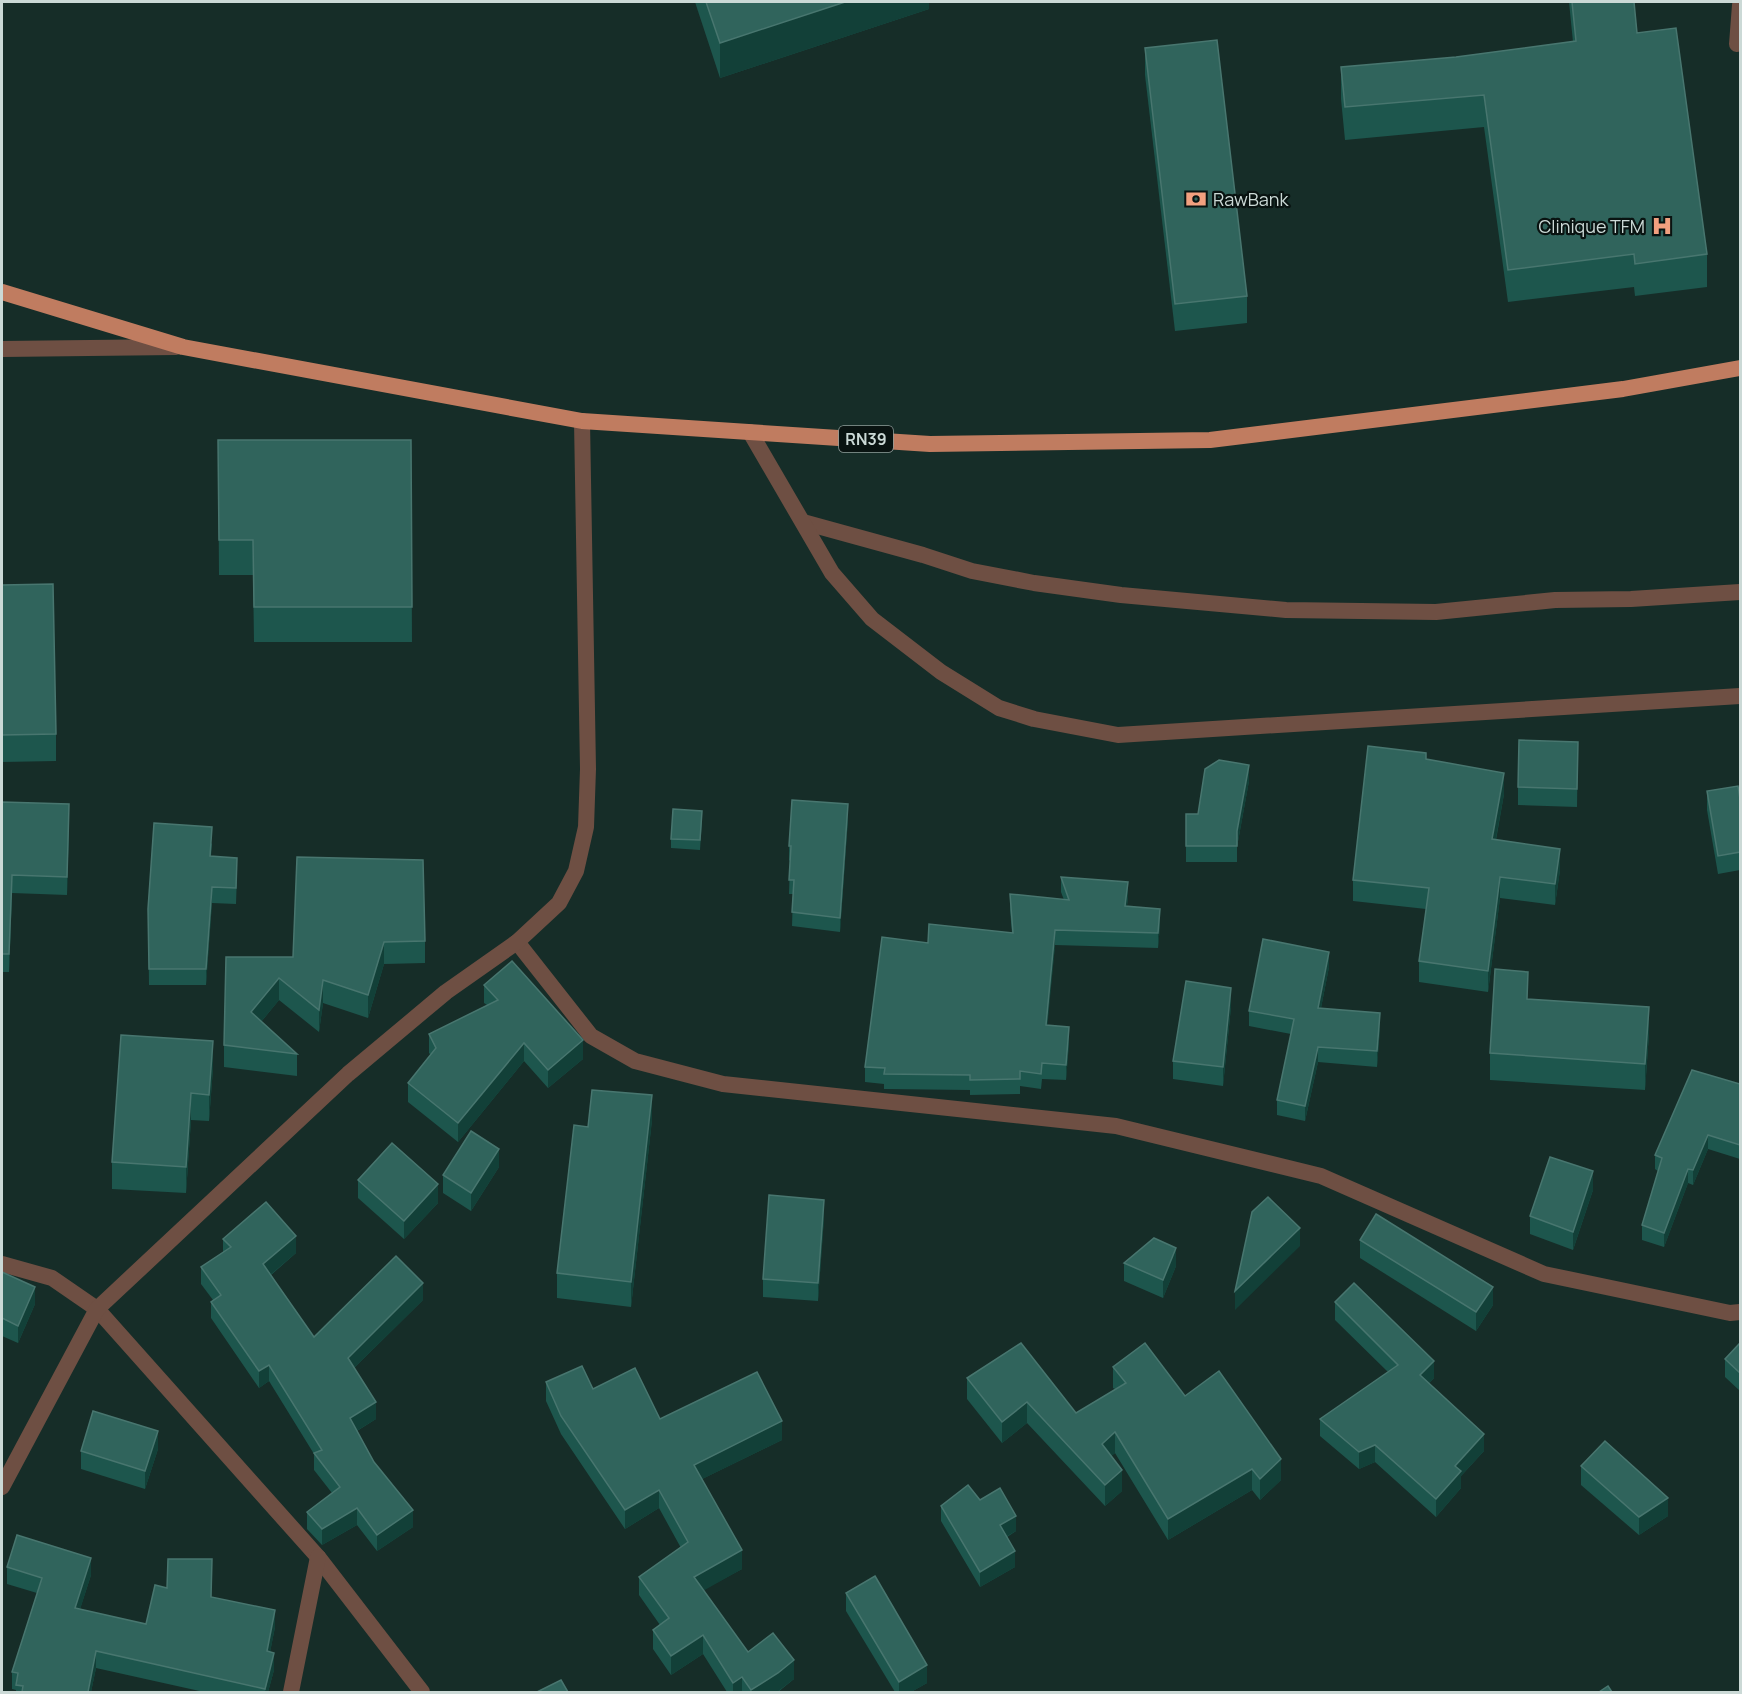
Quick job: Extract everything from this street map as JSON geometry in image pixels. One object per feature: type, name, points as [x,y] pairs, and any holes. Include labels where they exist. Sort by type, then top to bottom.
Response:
[{"type":"highway","name":"RN39","points":[[2,292],[183,346],[582,421],[930,444],[1210,440],[1623,389],[1740,368]]},
{"type":"street","points":[[1737,44],[1740,5]]},
{"type":"street","points":[[2,349],[183,346]]},
{"type":"street","points":[[2,1487],[97,1309],[348,1074],[446,992],[517,942],[559,903],[576,871],[586,827],[588,769],[582,421]]},
{"type":"street","points":[[750,432],[832,573],[872,619],[941,672],[999,708],[1034,719],[1118,735],[1740,696]]},
{"type":"street","points":[[803,522],[972,571],[1034,583],[1122,595],[1286,610],[1436,612],[1555,600],[1631,599],[1740,592]]},
{"type":"street","points":[[517,942],[591,1036],[634,1061],[723,1084],[1116,1126],[1321,1176],[1544,1274],[1730,1313],[1740,1312]]},
{"type":"street","points":[[2,1264],[52,1278],[97,1309],[318,1557],[422,1692]]},
{"type":"street","points":[[291,1692],[318,1557]]},
{"type":"building","points":[[706,2],[845,2],[720,43]]},
{"type":"building","name":"Clinique TFM","points":[[1572,2],[1634,2],[1637,33],[1676,28],[1707,254],[1635,264],[1634,254],[1508,270],[1484,95],[1345,107],[1341,67],[1456,57],[1576,41]]},
{"type":"building","name":"RawBank","points":[[1217,40],[1247,296],[1175,304],[1145,48]]},
{"type":"building","points":[[218,440],[411,440],[412,607],[254,607],[253,540],[219,540]]},
{"type":"building","points":[[53,584],[56,734],[2,735],[2,585]]},
{"type":"building","points":[[1519,740],[1578,742],[1577,789],[1518,787]]},
{"type":"building","points":[[1368,746],[1426,753],[1426,759],[1504,773],[1492,839],[1560,849],[1555,884],[1500,877],[1488,971],[1419,961],[1429,888],[1353,880]]},
{"type":"building","points":[[1219,760],[1249,765],[1237,831],[1237,846],[1186,846],[1186,814],[1198,814],[1205,769]]},
{"type":"building","points":[[1738,786],[1740,852],[1718,856],[1707,791]]},
{"type":"building","points":[[792,800],[848,804],[840,918],[792,912],[794,880],[789,880],[791,846],[789,846]]},
{"type":"building","points":[[2,802],[69,804],[67,877],[12,875],[9,954],[2,954]]},
{"type":"building","points":[[673,809],[702,811],[700,840],[671,839]]},
{"type":"building","points":[[154,823],[212,827],[210,856],[237,858],[236,888],[212,887],[206,969],[149,969],[148,909]]},
{"type":"building","points":[[297,857],[423,860],[425,941],[384,942],[368,995],[323,980],[319,1010],[279,978],[251,1012],[297,1054],[224,1045],[226,957],[293,957]]},
{"type":"building","points":[[1061,877],[1128,882],[1125,906],[1160,909],[1158,933],[1055,930],[1046,1025],[1069,1027],[1066,1065],[1042,1063],[1041,1074],[1020,1071],[1020,1079],[970,1080],[970,1075],[884,1074],[885,1068],[865,1067],[882,937],[928,943],[929,924],[1013,933],[1010,894],[1069,900]]},
{"type":"building","points":[[1263,939],[1329,952],[1318,1008],[1380,1013],[1377,1051],[1318,1047],[1305,1106],[1277,1100],[1294,1019],[1249,1011]]},
{"type":"building","points":[[512,961],[583,1040],[548,1070],[524,1043],[458,1123],[408,1083],[436,1048],[429,1034],[498,1000],[484,985]]},
{"type":"building","points":[[1495,969],[1528,972],[1527,999],[1649,1007],[1645,1064],[1490,1053]]},
{"type":"building","points":[[1186,981],[1231,988],[1223,1067],[1173,1061]]},
{"type":"building","points":[[121,1035],[213,1041],[209,1095],[191,1093],[186,1167],[112,1162]]},
{"type":"building","points":[[1692,1070],[1740,1084],[1740,1145],[1708,1135],[1693,1170],[1688,1169],[1664,1233],[1642,1225],[1662,1158],[1655,1155]]},
{"type":"building","points":[[592,1090],[652,1095],[631,1282],[557,1273],[574,1125],[588,1127]]},
{"type":"building","points":[[471,1131],[499,1149],[471,1193],[443,1175]]},
{"type":"building","points":[[392,1143],[438,1184],[404,1221],[358,1180]]},
{"type":"building","points":[[1550,1157],[1593,1171],[1573,1232],[1530,1216]]},
{"type":"building","points":[[769,1195],[824,1200],[818,1283],[763,1279]]},
{"type":"building","points":[[1268,1197],[1300,1228],[1235,1291],[1252,1212]]},
{"type":"building","points":[[266,1202],[296,1236],[263,1264],[314,1337],[396,1256],[423,1283],[348,1358],[376,1402],[350,1418],[374,1462],[413,1510],[377,1535],[357,1508],[322,1529],[307,1512],[340,1487],[314,1453],[322,1450],[269,1365],[259,1371],[211,1302],[221,1295],[201,1267],[231,1247],[223,1239]]},
{"type":"building","points":[[1376,1214],[1493,1287],[1476,1312],[1360,1240]]},
{"type":"building","points":[[1154,1238],[1176,1248],[1163,1280],[1124,1263]]},
{"type":"building","points":[[2,1272],[35,1287],[18,1326],[2,1318]]},
{"type":"building","points":[[1354,1283],[1434,1361],[1420,1375],[1484,1434],[1455,1466],[1461,1471],[1436,1499],[1375,1445],[1359,1452],[1320,1419],[1398,1365],[1335,1302]]},
{"type":"building","points":[[1021,1343],[1076,1413],[1126,1383],[1113,1367],[1145,1343],[1185,1396],[1219,1371],[1281,1459],[1260,1479],[1252,1469],[1168,1519],[1115,1432],[1102,1444],[1122,1470],[1105,1485],[1027,1402],[1002,1422],[967,1378]]},
{"type":"building","points":[[1740,1343],[1740,1373],[1725,1359]]},
{"type":"building","points":[[582,1366],[593,1389],[635,1368],[660,1419],[757,1372],[782,1421],[694,1465],[742,1550],[694,1577],[748,1652],[773,1633],[794,1660],[751,1690],[742,1677],[733,1683],[703,1635],[671,1656],[653,1630],[669,1618],[639,1577],[688,1542],[659,1490],[625,1510],[561,1416],[546,1382]]},
{"type":"building","points":[[93,1411],[158,1431],[145,1471],[81,1451]]},
{"type":"building","points":[[1605,1441],[1668,1498],[1639,1517],[1581,1466]]},
{"type":"building","points":[[968,1485],[980,1500],[1000,1488],[1016,1516],[1000,1525],[1015,1551],[980,1572],[941,1506]]},
{"type":"building","points":[[17,1535],[91,1558],[75,1608],[146,1624],[155,1585],[167,1588],[168,1559],[212,1559],[211,1597],[275,1610],[267,1651],[274,1653],[265,1689],[96,1651],[88,1692],[22,1692],[23,1686],[16,1685],[18,1673],[12,1672],[42,1578],[7,1567]]},
{"type":"building","points":[[875,1576],[927,1665],[899,1682],[846,1593]]},
{"type":"building","points":[[561,1680],[568,1692],[537,1692]]},
{"type":"building","points":[[1608,1686],[1612,1692],[1599,1692]]},
{"type":"place","name":"RawBank","points":[[1196,199]]},
{"type":"place","name":"Clinique TFM","points":[[1662,226]]}]
